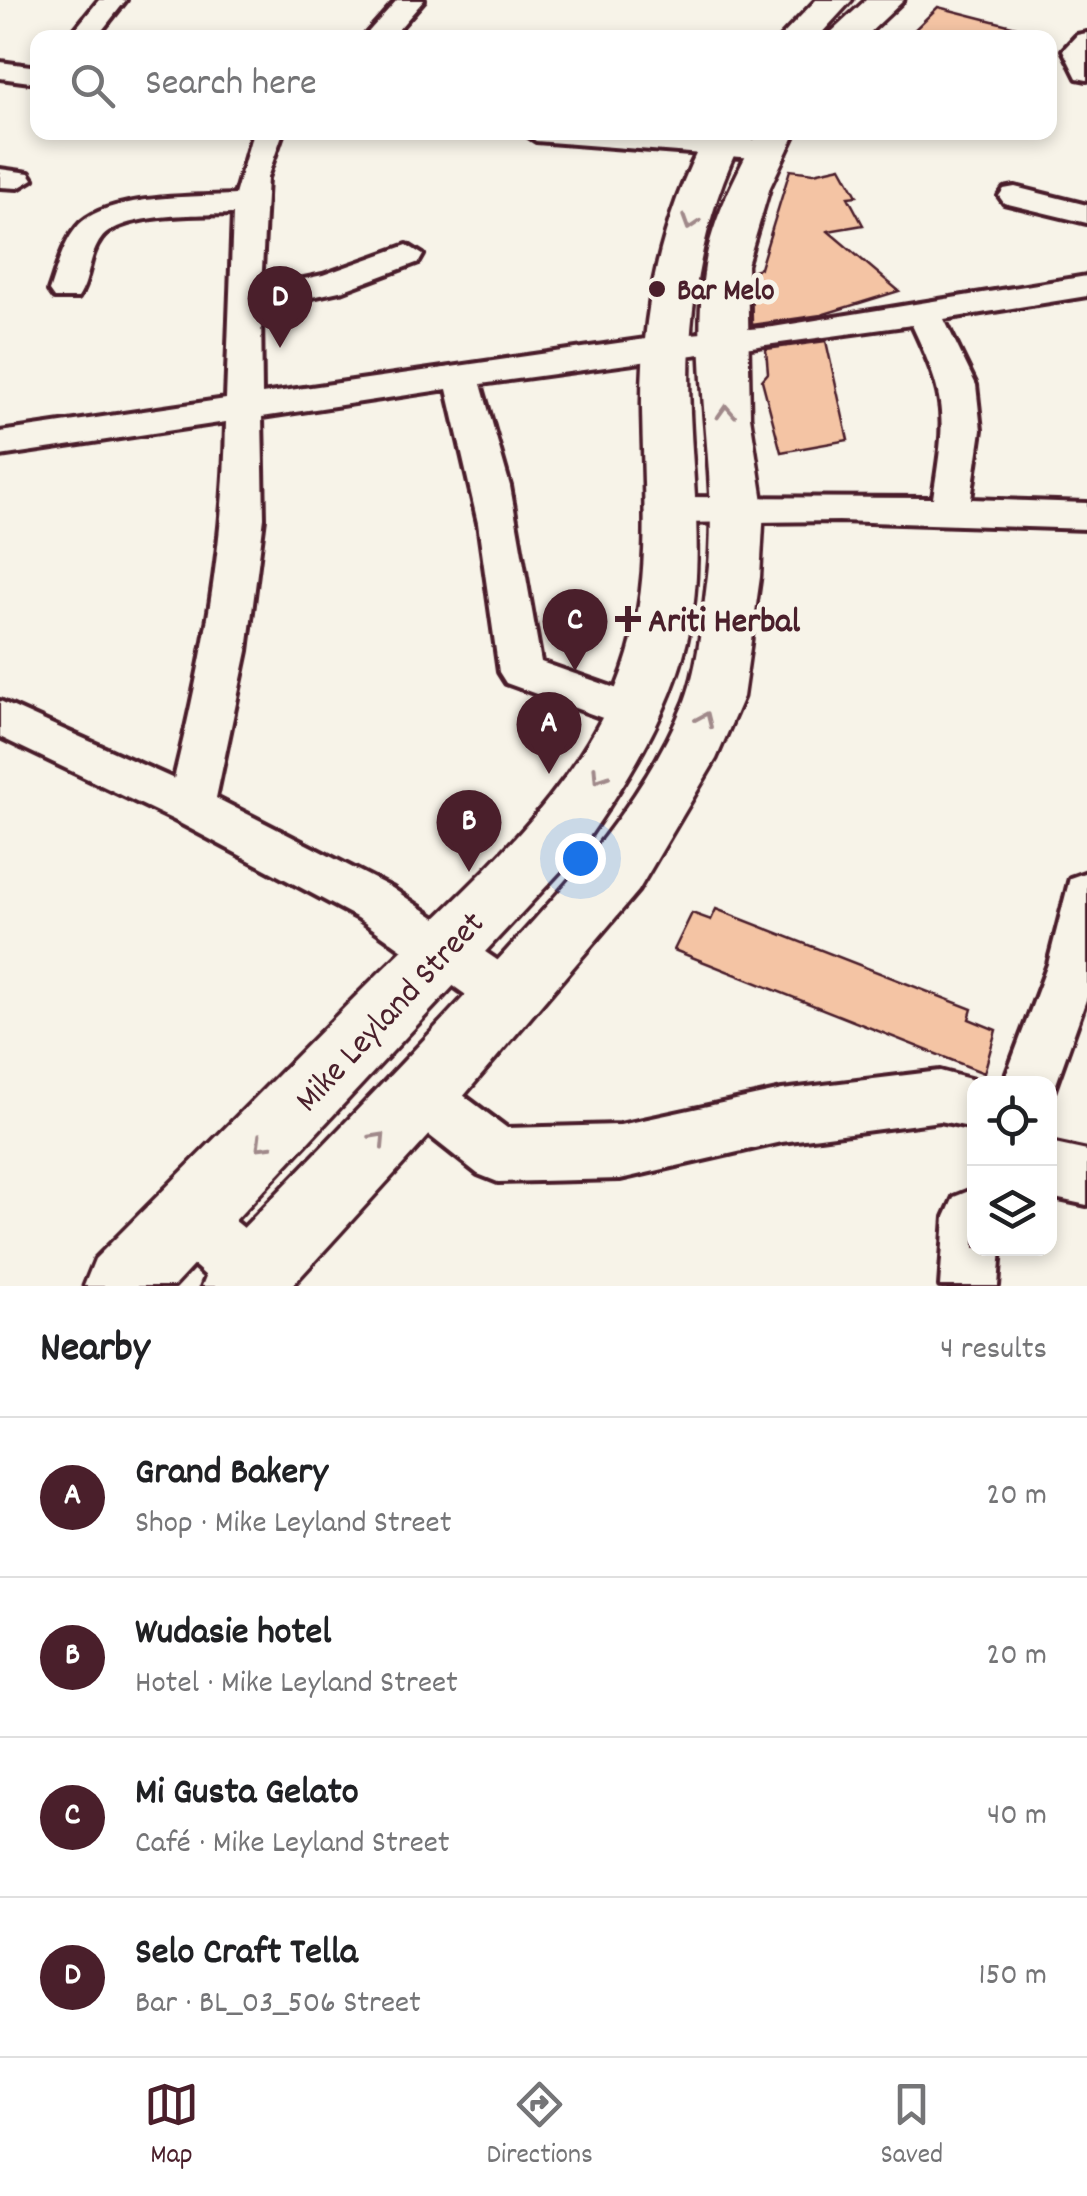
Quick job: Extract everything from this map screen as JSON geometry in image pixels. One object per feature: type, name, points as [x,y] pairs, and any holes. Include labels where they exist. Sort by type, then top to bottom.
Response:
[{"type":"main road","points":[[805,30],[835,0]]},
{"type":"main road","points":[[851,30],[887,0]]},
{"type":"main road","name":"Mike Leyland Street","points":[[251,1282],[616,873],[686,759],[715,698],[734,577],[738,508],[726,416],[695,343],[678,264],[747,140]]},
{"type":"main road","name":"Mike Leyland Street","points":[[122,1286],[277,1130],[443,949],[558,832],[603,772],[646,684],[666,610],[673,510],[695,343]]},
{"type":"street","points":[[88,30],[113,0]]},
{"type":"street","points":[[383,30],[411,0]]},
{"type":"street","points":[[1087,41],[1078,50],[1087,72]]},
{"type":"street","points":[[0,70],[30,74]]},
{"type":"street","points":[[191,807],[226,651],[244,518],[248,204],[265,140]]},
{"type":"street","points":[[1015,196],[1087,214]]},
{"type":"street","points":[[66,290],[86,236],[96,225],[142,213],[248,204]]},
{"type":"street","points":[[244,302],[332,283],[407,254]]},
{"type":"street","points":[[0,444],[695,343],[773,337],[1087,286]]},
{"type":"street","points":[[923,312],[958,385],[962,430],[950,512]]},
{"type":"street","points":[[461,377],[484,444],[504,543],[520,672],[633,712]]},
{"type":"street","points":[[673,510],[1087,516]]},
{"type":"street","points":[[0,718],[191,807],[374,904],[508,996]]},
{"type":"street","points":[[1033,1076],[1072,964],[1087,892]]},
{"type":"street","points":[[420,1094],[498,1155],[620,1152],[782,1116],[940,1096],[967,1102]]},
{"type":"street","points":[[1057,1172],[1087,1178]]},
{"type":"street","points":[[186,1220],[251,1282]]},
{"type":"street","points":[[970,1286],[972,1256]]},
{"type":"building","points":[[938,7],[1016,27],[1015,30],[914,30]]},
{"type":"building","points":[[841,167],[857,196],[848,197],[863,225],[828,231],[899,291],[821,315],[752,325],[751,271],[760,268],[790,170],[814,173]]},
{"type":"building","points":[[826,341],[848,440],[781,452],[762,380],[768,373],[766,349]]},
{"type":"building","points":[[716,909],[972,1009],[969,1019],[996,1030],[984,1073],[674,950],[692,913],[711,920]]},
{"type":"place","name":"Bar Melo","points":[[657,289]]},
{"type":"place","name":"Selo Craft Tella","points":[[280,348]]},
{"type":"place","name":"Ariti Herbal","points":[[628,619]]},
{"type":"place","name":"Mi Gusta Gelato","points":[[575,671]]},
{"type":"place","name":"Grand Bakery","points":[[549,774]]},
{"type":"place","name":"Wudasie hotel","points":[[469,872]]}]
